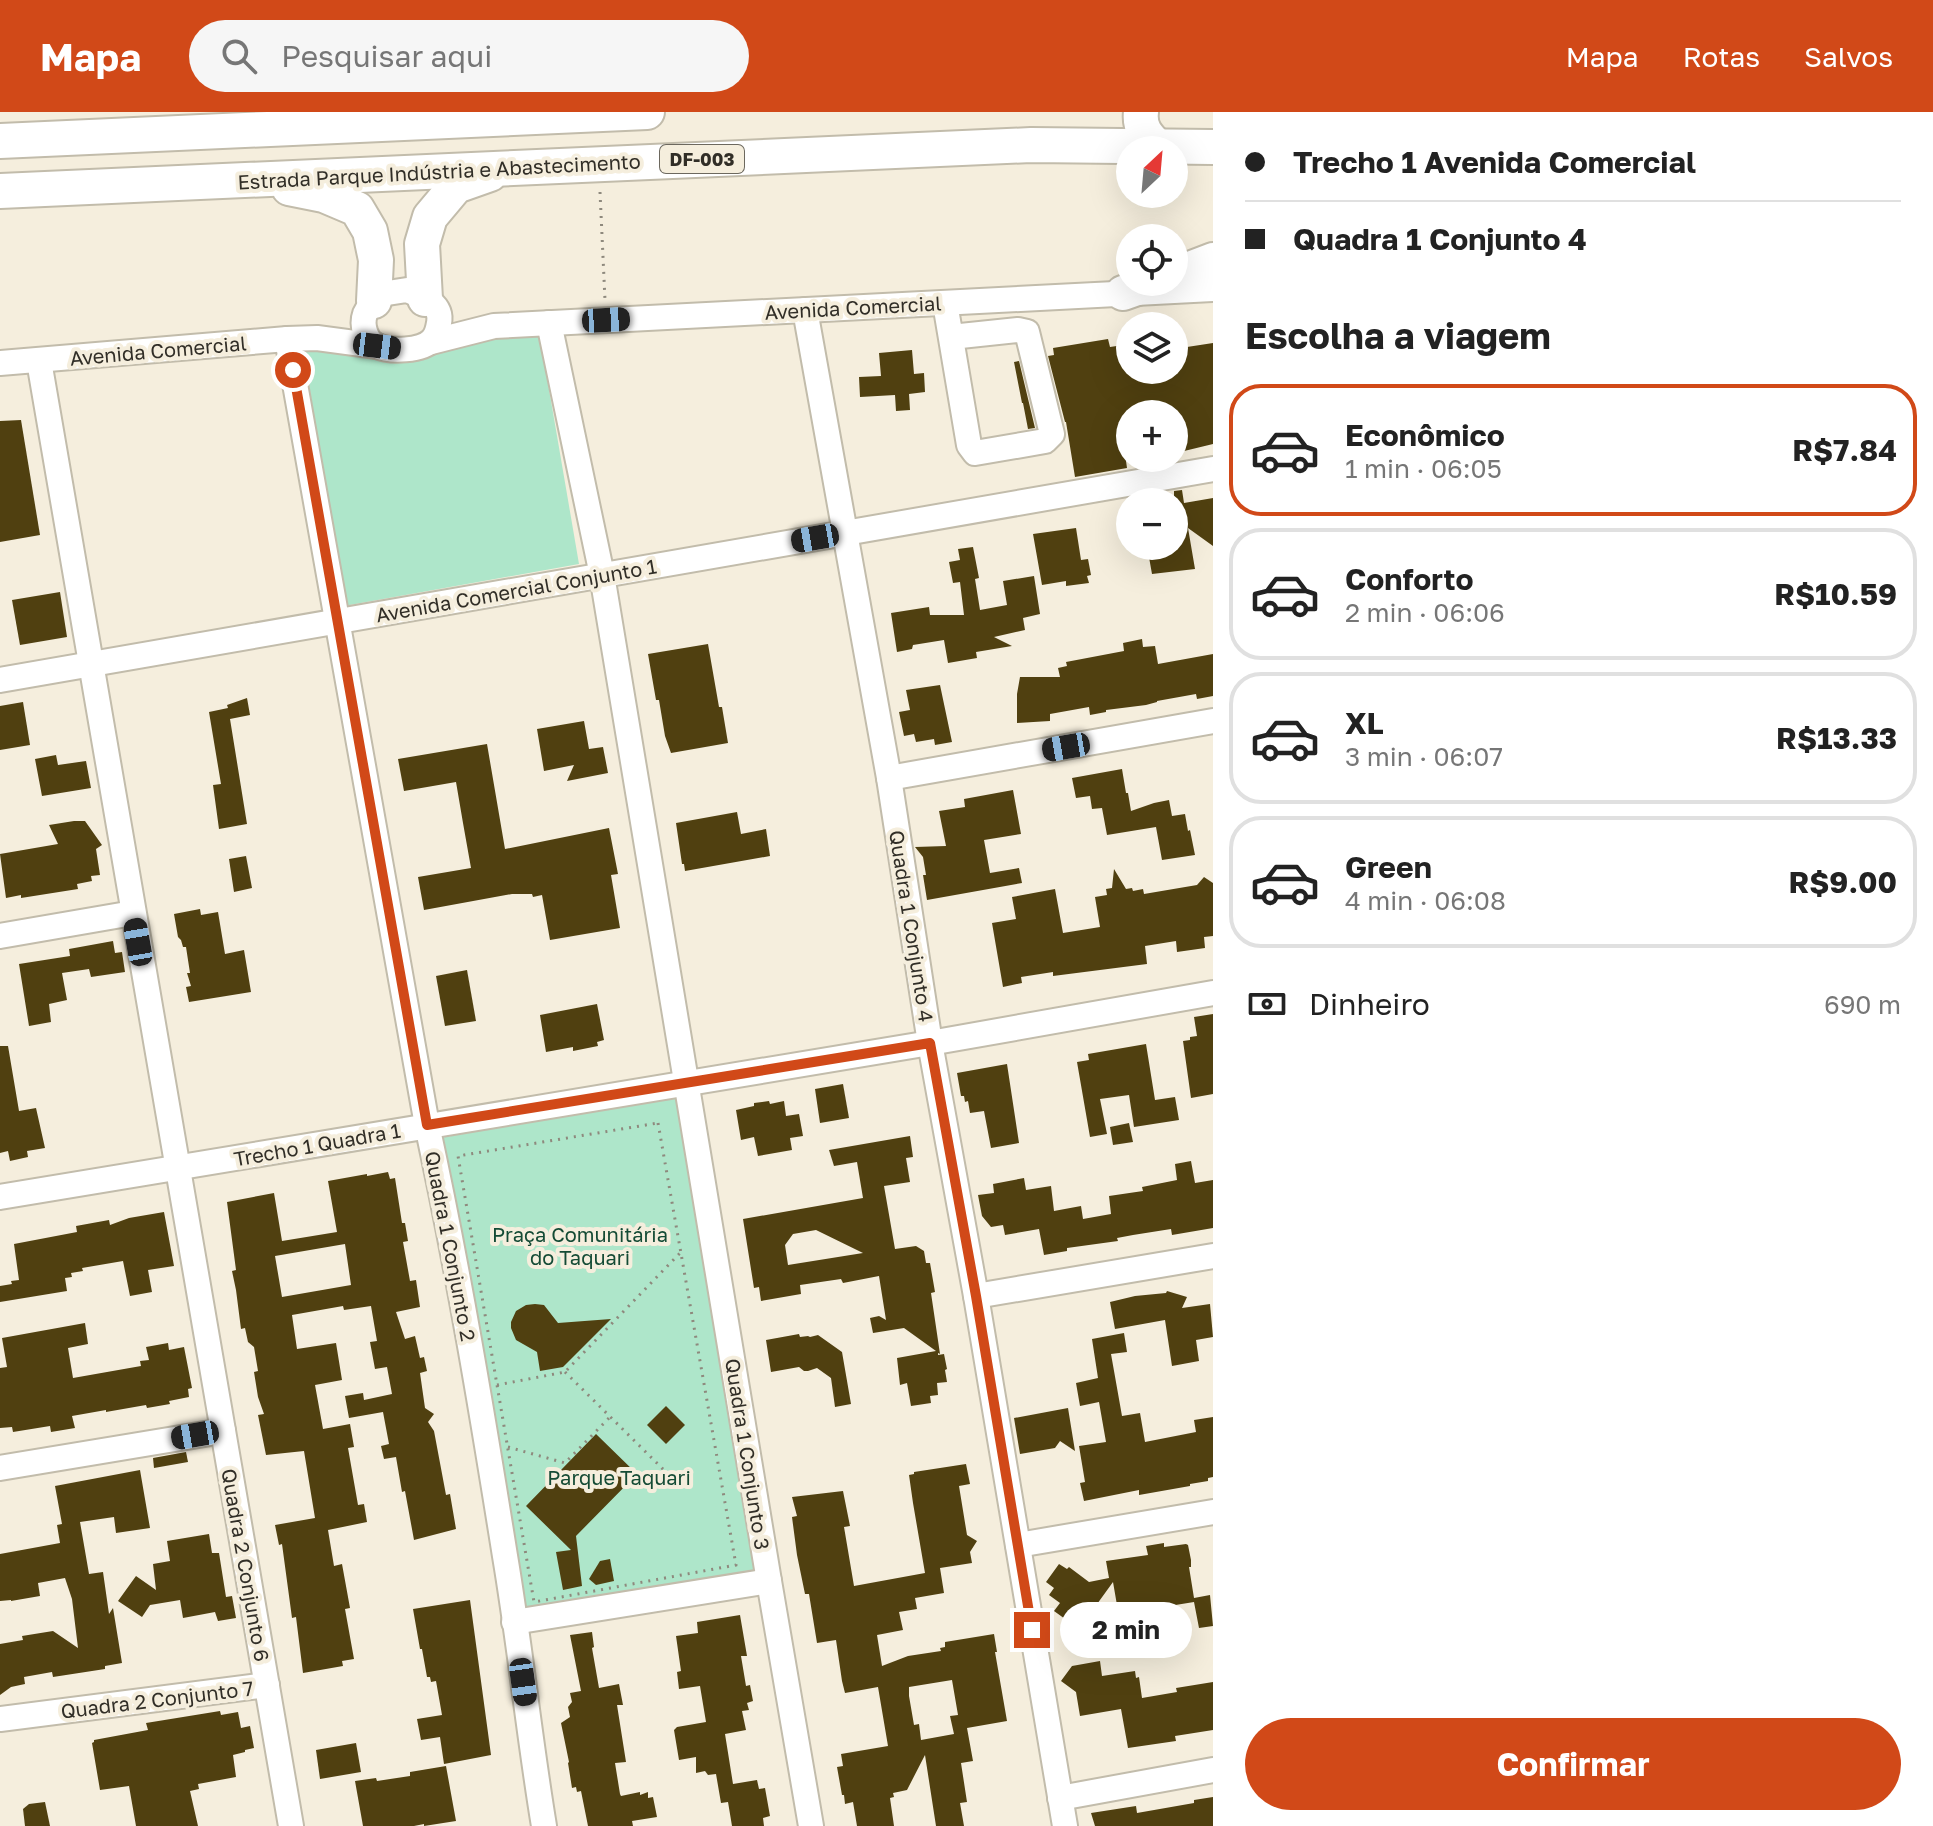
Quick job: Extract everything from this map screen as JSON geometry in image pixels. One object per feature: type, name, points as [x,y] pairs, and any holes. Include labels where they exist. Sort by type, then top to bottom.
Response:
[{"type":"highway","points":[[0,141],[647,112]]},
{"type":"highway","points":[[1141,112],[1146,136]]},
{"type":"highway","name":"Estrada Parque Indústria e Abastecimento","points":[[0,191],[1031,145],[1116,146]]},
{"type":"highway","name":"Estrada Parque Indústria e Abastecimento","points":[[1188,147],[1213,147]]},
{"type":"highway","points":[[430,301],[422,244],[430,217],[456,186],[505,168]]},
{"type":"highway","points":[[245,179],[324,195],[357,209],[370,231],[376,260],[370,307]]},
{"type":"highway","points":[[1188,270],[1213,260]]},
{"type":"street","name":"Avenida Comercial","points":[[1188,289],[1213,289]]},
{"type":"street","points":[[407,290],[430,301],[441,317],[431,342],[423,347],[404,350],[377,346],[367,339],[363,324],[370,307],[381,294],[407,290]]},
{"type":"street","name":"Avenida Comercial","points":[[431,342],[494,326],[945,303],[1116,290]]},
{"type":"street","name":"Avenida Comercial","points":[[430,301],[494,326]]},
{"type":"street","points":[[945,303],[969,445],[975,453],[1045,441],[1052,434],[1027,332],[1018,330],[951,337]]},
{"type":"street","name":"Avenida Comercial","points":[[317,338],[342,327],[370,307]]},
{"type":"street","name":"Quadra 1 Conjunto 4","points":[[805,310],[889,778],[930,1043],[1065,1826]]},
{"type":"street","name":"Quadra 1 Conjunto 3","points":[[549,323],[602,575],[811,1826]]},
{"type":"street","name":"Avenida Comercial","points":[[3,361],[39,361],[287,339],[317,338],[377,346]]},
{"type":"street","name":"Quadra 1 Conjunto 2","points":[[287,339],[427,1125],[446,1213],[503,1543],[544,1826]]},
{"type":"street","name":"Quadra 2 Conjunto 6","points":[[39,361],[267,1685]]},
{"type":"street","name":"Avenida Comercial Conjunto 1","points":[[0,680],[1213,469]]},
{"type":"street","points":[[889,778],[1213,721]]},
{"type":"street","points":[[0,936],[133,913]]},
{"type":"street","name":"Trecho 1 Quadra 1","points":[[0,1197],[1213,993]]},
{"type":"street","points":[[976,1296],[1213,1256]]},
{"type":"street","points":[[0,1468],[223,1431]]},
{"type":"street","points":[[1018,1545],[1213,1512]]},
{"type":"street","points":[[514,1622],[769,1581]]},
{"type":"street","name":"Quadra 2 Conjunto 7","points":[[0,1719],[267,1685],[291,1826]]},
{"type":"street","points":[[1060,1798],[1213,1770]]},
{"type":"path","points":[[599,164],[606,320]]},
{"type":"path","points":[[658,1123],[736,1565],[534,1602],[497,1385],[458,1156],[658,1123]]},
{"type":"path","points":[[497,1385],[565,1372],[681,1252]]},
{"type":"path","points":[[565,1372],[671,1477]]},
{"type":"path","points":[[508,1447],[565,1463],[610,1417]]},
{"type":"green space","points":[[539,331],[579,564],[344,606],[304,353],[322,346],[437,346]]},
{"type":"green space","name":"Praça Comunitária do Taquari","points":[[677,1096],[755,1570],[523,1616],[440,1138]]},
{"type":"building","points":[[1108,339],[1110,347],[1116,346],[1116,384],[1188,384],[1188,347],[1213,343],[1213,444],[1188,450],[1188,400],[1116,400],[1116,470],[1075,477],[1066,422],[1048,356],[1054,355],[1053,348]]},
{"type":"building","points":[[912,350],[914,374],[924,373],[925,392],[909,394],[910,410],[896,411],[895,395],[860,397],[859,377],[881,376],[879,353]]},
{"type":"building","points":[[1019,361],[1035,428],[1028,429],[1014,362]]},
{"type":"building","points":[[21,420],[40,535],[0,542],[0,421]]},
{"type":"building","points":[[1213,498],[1213,546],[1188,528],[1188,502]]},
{"type":"building","points":[[1076,528],[1081,560],[1088,559],[1089,583],[1066,586],[1066,581],[1042,585],[1033,534]]},
{"type":"building","points":[[1188,528],[1195,569],[1152,574],[1150,560],[1188,560]]},
{"type":"building","points":[[973,547],[979,578],[975,579],[980,610],[1007,605],[1003,581],[1034,576],[1040,614],[1023,618],[1025,630],[994,637],[1012,646],[976,652],[977,658],[948,663],[944,640],[913,645],[912,649],[897,652],[891,613],[929,607],[930,615],[964,615],[960,582],[953,583],[949,562],[960,560],[958,549]]},
{"type":"building","points":[[60,592],[67,637],[20,645],[12,600]]},
{"type":"building","points":[[1142,639],[1143,647],[1155,646],[1158,664],[1213,654],[1213,696],[1197,699],[1196,694],[1090,715],[1089,707],[1050,714],[1050,721],[1017,723],[1020,677],[1060,677],[1058,668],[1067,666],[1066,662],[1124,651],[1123,643]]},
{"type":"building","points":[[708,644],[728,743],[671,753],[659,700],[656,700],[648,654]]},
{"type":"building","points":[[940,685],[952,742],[935,745],[934,739],[916,742],[914,734],[904,736],[899,712],[910,710],[906,690]]},
{"type":"building","points":[[247,698],[250,715],[230,719],[247,824],[219,829],[213,785],[221,784],[209,712],[228,708],[227,705]]},
{"type":"building","points":[[23,702],[30,745],[0,750],[0,706]]},
{"type":"building","points":[[584,721],[589,749],[603,747],[608,773],[567,781],[574,765],[544,771],[537,729]]},
{"type":"building","points":[[487,744],[505,849],[609,828],[618,874],[611,875],[620,928],[550,940],[542,895],[533,897],[532,894],[512,894],[424,910],[418,877],[471,868],[456,782],[404,791],[398,759]]},
{"type":"building","points":[[56,755],[58,765],[86,761],[91,788],[42,796],[35,759]]},
{"type":"building","points":[[1122,769],[1131,811],[1169,800],[1172,816],[1185,814],[1195,855],[1162,860],[1156,827],[1107,835],[1102,808],[1092,809],[1090,796],[1076,798],[1072,778]]},
{"type":"building","points":[[1013,790],[1021,834],[984,840],[990,873],[1019,868],[1022,883],[927,900],[923,857],[915,847],[946,846],[939,811],[965,807],[964,799]]},
{"type":"building","points":[[737,812],[741,834],[766,829],[770,856],[685,871],[676,823]]},
{"type":"building","points":[[85,821],[102,845],[96,849],[100,875],[91,876],[92,881],[77,884],[78,889],[6,898],[0,854],[58,844],[49,825]]},
{"type":"building","points":[[246,856],[252,888],[234,892],[229,859]]},
{"type":"building","points":[[1114,869],[1126,889],[1143,889],[1144,894],[1197,885],[1204,877],[1213,883],[1213,936],[1204,937],[1205,948],[1177,952],[1176,941],[1145,946],[1147,964],[1021,977],[1022,983],[1003,987],[992,923],[1016,919],[1012,897],[1055,889],[1063,933],[1100,927],[1095,897],[1107,895],[1106,889],[1112,888]]},
{"type":"building","points":[[200,909],[201,915],[218,912],[225,954],[244,950],[251,992],[189,1002],[186,987],[191,986],[186,947],[178,937],[174,914]]},
{"type":"building","points":[[113,941],[115,953],[122,952],[125,972],[91,977],[89,969],[62,973],[67,1000],[49,1004],[51,1022],[29,1026],[19,964],[70,956],[69,949]]},
{"type":"building","points":[[467,970],[476,1021],[445,1026],[436,976]]},
{"type":"building","points":[[597,1004],[604,1040],[597,1042],[598,1046],[546,1052],[540,1015]]},
{"type":"building","points":[[1213,1014],[1213,1094],[1191,1098],[1183,1041],[1197,1036],[1194,1017]]},
{"type":"building","points":[[1146,1044],[1155,1100],[1175,1097],[1179,1120],[1134,1127],[1129,1095],[1100,1099],[1107,1134],[1090,1137],[1077,1062],[1089,1060],[1088,1054]]},
{"type":"building","points":[[0,1046],[8,1046],[19,1111],[36,1108],[45,1148],[27,1151],[28,1157],[10,1161],[8,1151],[0,1153]]},
{"type":"building","points":[[1007,1064],[1019,1143],[991,1148],[984,1111],[970,1113],[968,1101],[965,1102],[964,1096],[961,1096],[957,1073]]},
{"type":"building","points":[[843,1084],[849,1118],[820,1123],[815,1089]]},
{"type":"building","points":[[769,1101],[770,1104],[784,1101],[786,1116],[799,1114],[803,1136],[790,1138],[792,1150],[758,1156],[754,1137],[741,1140],[736,1110]]},
{"type":"building","points":[[1129,1123],[1133,1142],[1113,1145],[1110,1127]]},
{"type":"building","points":[[910,1136],[913,1157],[906,1158],[910,1182],[884,1186],[895,1249],[916,1246],[924,1251],[926,1263],[930,1263],[935,1292],[931,1293],[938,1355],[944,1354],[947,1369],[947,1382],[937,1383],[938,1395],[930,1396],[931,1403],[911,1406],[907,1383],[900,1385],[897,1358],[936,1351],[904,1328],[873,1333],[870,1318],[879,1316],[886,1320],[879,1276],[843,1283],[841,1279],[800,1285],[801,1294],[761,1301],[759,1287],[754,1288],[743,1219],[863,1198],[857,1162],[834,1166],[829,1150]],"holes":[[[816,1230],[863,1253],[788,1265],[785,1245],[793,1234]]]},
{"type":"building","points":[[1191,1161],[1195,1183],[1213,1180],[1213,1228],[1172,1235],[1171,1229],[1133,1235],[1117,1238],[1118,1241],[1067,1248],[1067,1251],[1044,1255],[1039,1229],[1005,1235],[1003,1225],[991,1227],[982,1216],[978,1195],[994,1193],[993,1184],[1024,1178],[1026,1190],[1051,1186],[1054,1211],[1081,1206],[1083,1219],[1111,1214],[1109,1196],[1143,1191],[1142,1187],[1177,1180],[1175,1164]]},
{"type":"building","points":[[388,1172],[390,1179],[395,1178],[408,1241],[403,1242],[410,1281],[416,1280],[420,1307],[396,1312],[405,1339],[415,1336],[420,1358],[424,1357],[427,1371],[420,1373],[425,1408],[434,1414],[428,1422],[434,1431],[456,1529],[414,1540],[396,1457],[384,1459],[381,1446],[389,1444],[383,1412],[349,1418],[345,1396],[363,1393],[364,1400],[392,1394],[387,1367],[375,1369],[370,1342],[377,1341],[371,1306],[344,1310],[343,1306],[292,1315],[297,1349],[336,1343],[342,1380],[315,1385],[323,1429],[350,1424],[354,1447],[348,1448],[358,1505],[364,1504],[367,1522],[328,1530],[334,1566],[342,1564],[350,1608],[345,1609],[354,1659],[342,1661],[343,1666],[303,1673],[296,1617],[292,1618],[282,1544],[279,1545],[275,1525],[315,1518],[304,1451],[266,1455],[258,1415],[264,1414],[254,1372],[258,1371],[254,1347],[248,1342],[245,1328],[241,1329],[232,1271],[236,1270],[227,1202],[274,1193],[282,1241],[337,1232],[328,1181]],"holes":[[[345,1244],[351,1285],[282,1297],[275,1256]]]},
{"type":"building","points":[[164,1212],[174,1266],[148,1270],[152,1292],[130,1296],[123,1261],[71,1273],[72,1277],[65,1278],[67,1291],[0,1302],[0,1286],[19,1280],[14,1244],[77,1232],[76,1226],[109,1220],[110,1225]]},
{"type":"building","points":[[1167,1291],[1187,1297],[1182,1308],[1210,1304],[1213,1337],[1196,1340],[1199,1361],[1172,1366],[1165,1320],[1115,1329],[1110,1302]]},
{"type":"building","points":[[535,1304],[544,1305],[558,1323],[611,1319],[563,1367],[540,1371],[537,1352],[516,1340],[511,1328],[516,1311]]},
{"type":"building","points":[[85,1323],[88,1344],[68,1348],[73,1378],[141,1366],[140,1361],[149,1360],[146,1347],[168,1343],[169,1350],[184,1347],[192,1388],[188,1389],[189,1397],[147,1408],[146,1405],[72,1416],[75,1428],[51,1432],[50,1426],[13,1432],[12,1427],[0,1428],[0,1368],[7,1367],[2,1338]]},
{"type":"building","points":[[1124,1333],[1127,1352],[1111,1354],[1122,1416],[1140,1413],[1145,1442],[1196,1432],[1194,1420],[1213,1417],[1213,1477],[1190,1486],[1139,1495],[1139,1490],[1084,1501],[1080,1483],[1085,1482],[1079,1446],[1106,1442],[1099,1402],[1080,1406],[1076,1383],[1098,1378],[1092,1339]]},
{"type":"building","points":[[799,1334],[800,1337],[818,1335],[842,1352],[851,1404],[835,1407],[831,1378],[817,1368],[804,1371],[799,1367],[771,1372],[766,1340]]},
{"type":"building","points":[[666,1406],[685,1425],[666,1444],[647,1425]]},
{"type":"building","points":[[1068,1408],[1075,1451],[1060,1441],[1055,1448],[1020,1454],[1014,1418]]},
{"type":"building","points":[[596,1434],[637,1474],[576,1536],[582,1586],[563,1590],[556,1552],[571,1550],[526,1506]]},
{"type":"building","points":[[186,1452],[188,1462],[154,1468],[153,1458]]},
{"type":"building","points":[[966,1464],[970,1484],[959,1486],[967,1535],[977,1541],[970,1552],[972,1563],[940,1568],[944,1593],[915,1598],[917,1609],[899,1612],[903,1630],[877,1635],[882,1666],[908,1656],[941,1651],[945,1642],[994,1634],[1007,1721],[967,1728],[973,1761],[961,1763],[967,1802],[960,1803],[964,1826],[936,1826],[925,1755],[907,1790],[893,1793],[894,1797],[890,1798],[894,1826],[857,1826],[853,1802],[845,1804],[837,1767],[843,1766],[841,1754],[888,1746],[878,1687],[845,1693],[836,1640],[817,1643],[809,1594],[805,1594],[797,1555],[792,1517],[797,1516],[792,1497],[843,1491],[850,1526],[844,1527],[854,1586],[925,1573],[909,1475]],"holes":[[[952,1680],[958,1715],[950,1716],[954,1734],[921,1740],[919,1724],[914,1725],[909,1687]]]},
{"type":"building","points":[[140,1470],[150,1528],[116,1533],[114,1517],[80,1522],[89,1574],[103,1572],[109,1614],[113,1608],[122,1663],[105,1666],[105,1669],[53,1677],[52,1672],[24,1677],[25,1684],[11,1687],[0,1695],[0,1644],[23,1640],[22,1636],[53,1631],[78,1648],[72,1599],[65,1578],[38,1583],[40,1596],[0,1601],[0,1554],[60,1543],[57,1525],[62,1524],[55,1486]]},
{"type":"building","points":[[209,1534],[212,1553],[219,1553],[226,1597],[232,1596],[236,1618],[218,1621],[215,1612],[183,1618],[180,1600],[150,1605],[142,1617],[118,1601],[136,1576],[156,1590],[153,1564],[170,1561],[167,1541]]},
{"type":"building","points":[[1164,1543],[1164,1547],[1188,1545],[1194,1598],[1210,1595],[1213,1626],[1199,1628],[1194,1602],[1118,1611],[1113,1582],[1079,1629],[1054,1611],[1060,1603],[1049,1595],[1054,1588],[1046,1582],[1059,1564],[1067,1569],[1069,1567],[1089,1582],[1109,1578],[1106,1561],[1148,1555],[1146,1546]]},
{"type":"building","points":[[610,1559],[614,1581],[596,1585],[589,1579],[600,1561]]},
{"type":"building","points":[[470,1600],[491,1755],[444,1764],[440,1737],[421,1740],[417,1719],[442,1715],[436,1681],[431,1682],[427,1677],[413,1609]]},
{"type":"building","points":[[740,1615],[747,1656],[741,1656],[746,1686],[750,1685],[753,1701],[747,1703],[749,1710],[742,1711],[746,1730],[725,1734],[733,1784],[757,1780],[759,1789],[765,1788],[770,1816],[763,1818],[764,1826],[732,1826],[728,1802],[721,1803],[716,1774],[708,1775],[705,1771],[696,1773],[696,1757],[679,1760],[674,1730],[706,1722],[700,1686],[679,1689],[677,1672],[681,1671],[676,1636],[698,1633],[697,1622]]},
{"type":"building","points":[[592,1632],[599,1688],[619,1684],[623,1705],[617,1705],[626,1762],[615,1763],[620,1794],[640,1792],[640,1795],[648,1792],[648,1798],[653,1797],[657,1817],[632,1821],[633,1826],[588,1826],[581,1791],[572,1788],[561,1723],[570,1717],[570,1693],[581,1691],[570,1635]]},
{"type":"building","points":[[1100,1661],[1102,1676],[1135,1671],[1142,1698],[1213,1682],[1213,1730],[1175,1736],[1176,1741],[1128,1748],[1121,1709],[1080,1716],[1076,1692],[1061,1681],[1072,1666]]},
{"type":"building","points":[[220,1711],[221,1715],[238,1712],[241,1728],[250,1726],[254,1748],[233,1755],[236,1777],[198,1784],[199,1789],[190,1791],[198,1826],[136,1826],[129,1786],[100,1790],[94,1740],[148,1730],[146,1723]]},
{"type":"building","points":[[356,1743],[361,1772],[320,1779],[316,1750]]},
{"type":"building","points":[[446,1766],[456,1821],[424,1826],[363,1826],[355,1781],[410,1776],[410,1772]]},
{"type":"building","points":[[1213,1797],[1213,1826],[1095,1826],[1091,1813],[1136,1806],[1137,1813]]},
{"type":"building","points":[[45,1802],[50,1826],[25,1826],[23,1809],[29,1804]]},
{"type":"route","points":[[293,370],[427,1125],[930,1043],[1032,1630]]},
{"type":"park label","name":"Parque Taquari","points":[[619,1477]]}]
